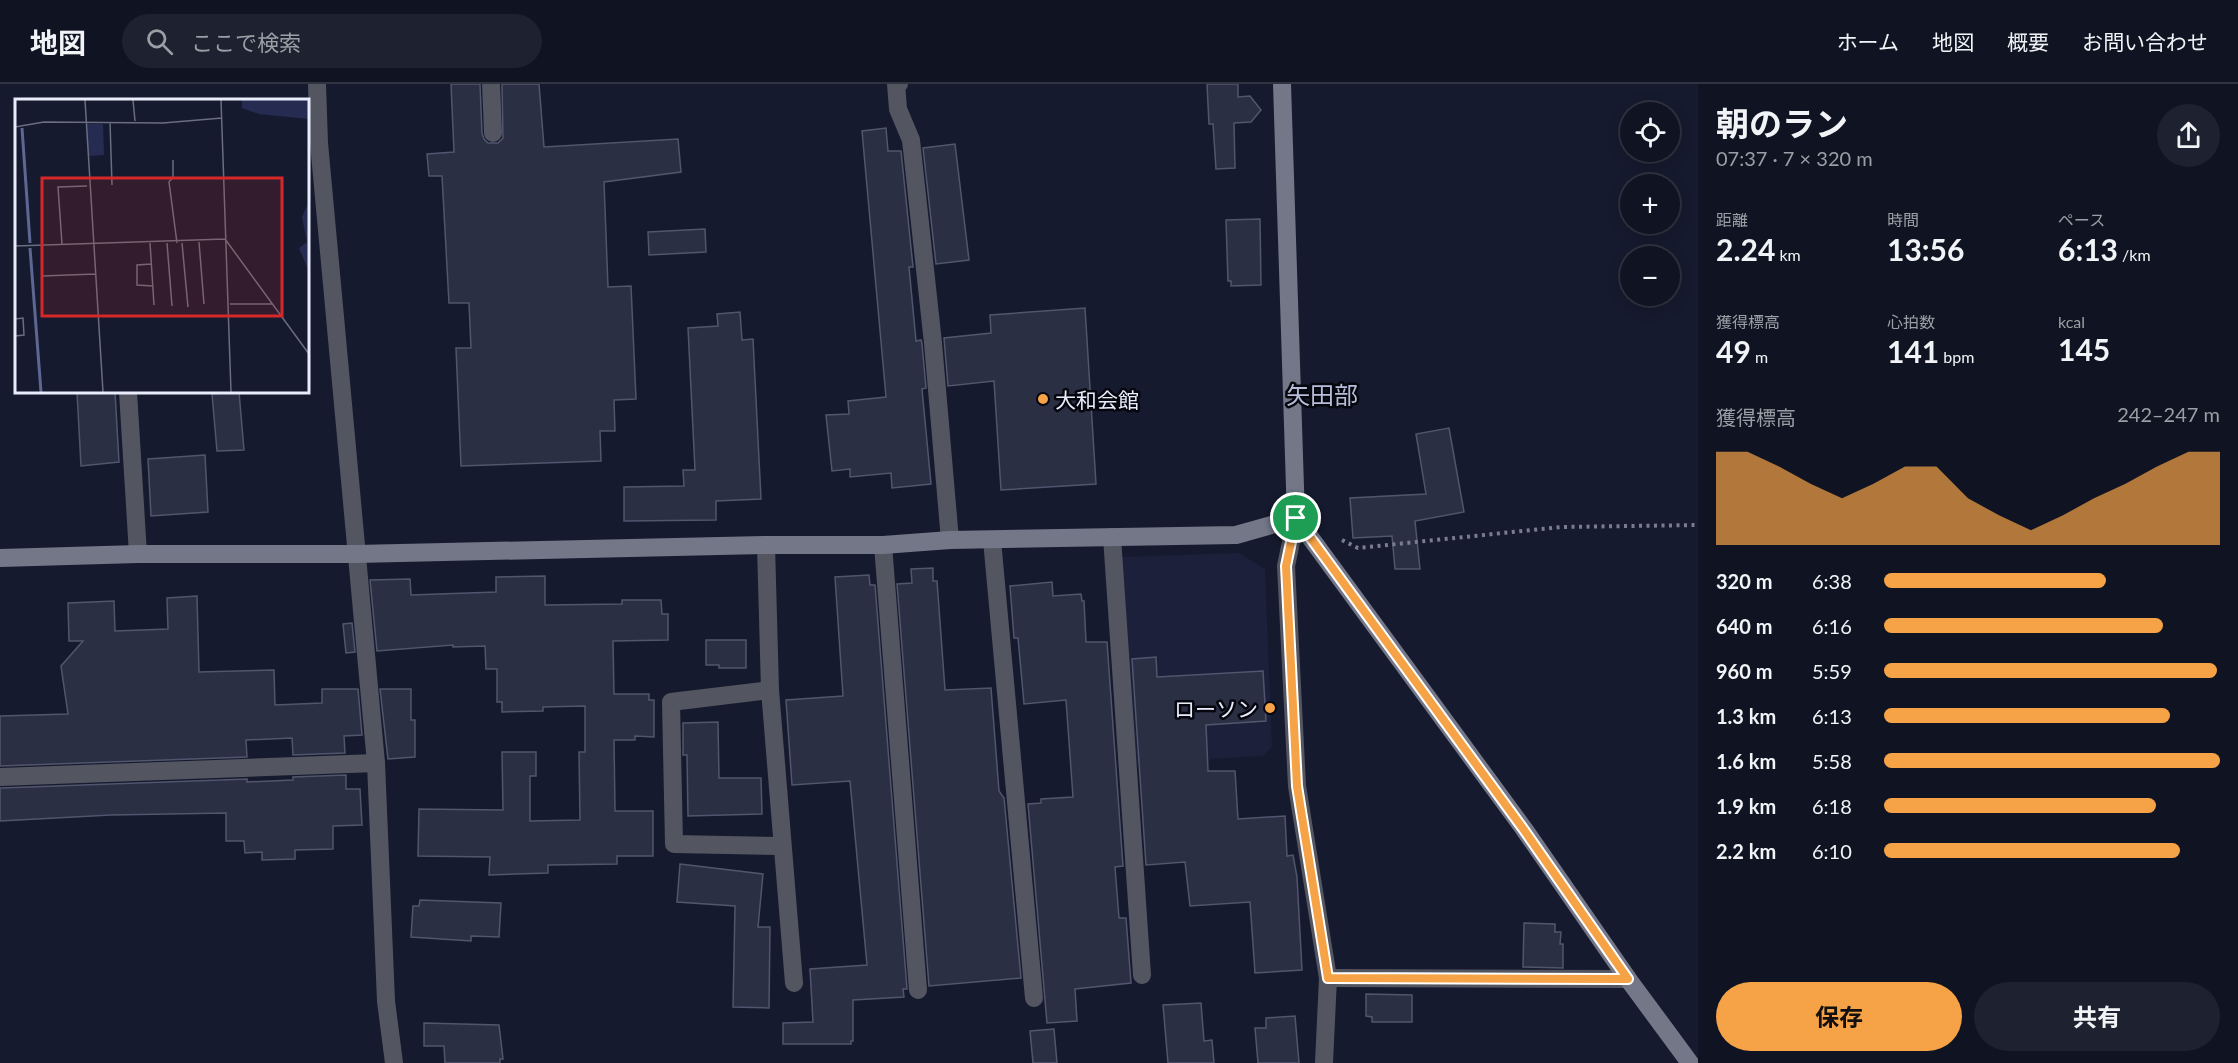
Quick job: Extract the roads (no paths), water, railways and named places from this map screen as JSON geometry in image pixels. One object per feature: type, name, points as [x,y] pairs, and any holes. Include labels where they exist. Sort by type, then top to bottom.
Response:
[{"type":"street","points":[[317,84],[313,144],[376,763],[386,1001],[394,1063]]},
{"type":"street","points":[[491,84],[493,133]]},
{"type":"street","points":[[898,84],[896,84],[898,109],[912,151],[933,343],[950,540]]},
{"type":"street","points":[[1282,84],[1296,518],[1286,566],[1297,786],[1328,978],[1324,1063]]},
{"type":"street","points":[[128,393],[138,554]]},
{"type":"street","points":[[0,558],[138,554],[356,554],[765,545],[883,545],[950,540],[1236,535],[1296,518]]},
{"type":"street","points":[[1296,518],[1524,830],[1690,1063]]},
{"type":"street","points":[[1112,537],[1142,975]]},
{"type":"street","points":[[992,540],[1034,998]]},
{"type":"street","points":[[765,545],[770,690],[794,983]]},
{"type":"street","points":[[883,545],[918,990]]},
{"type":"street","points":[[770,690],[671,702],[674,844],[782,846]]},
{"type":"street","points":[[0,777],[376,763]]},
{"type":"street","points":[[1328,978],[1628,979]]},
{"type":"place","name":"大和会館","points":[[1043,399]]},
{"type":"place","name":"ローソン","points":[[1270,708]]},
{"type":"district","name":"矢田部","points":[[1322,394]]}]
